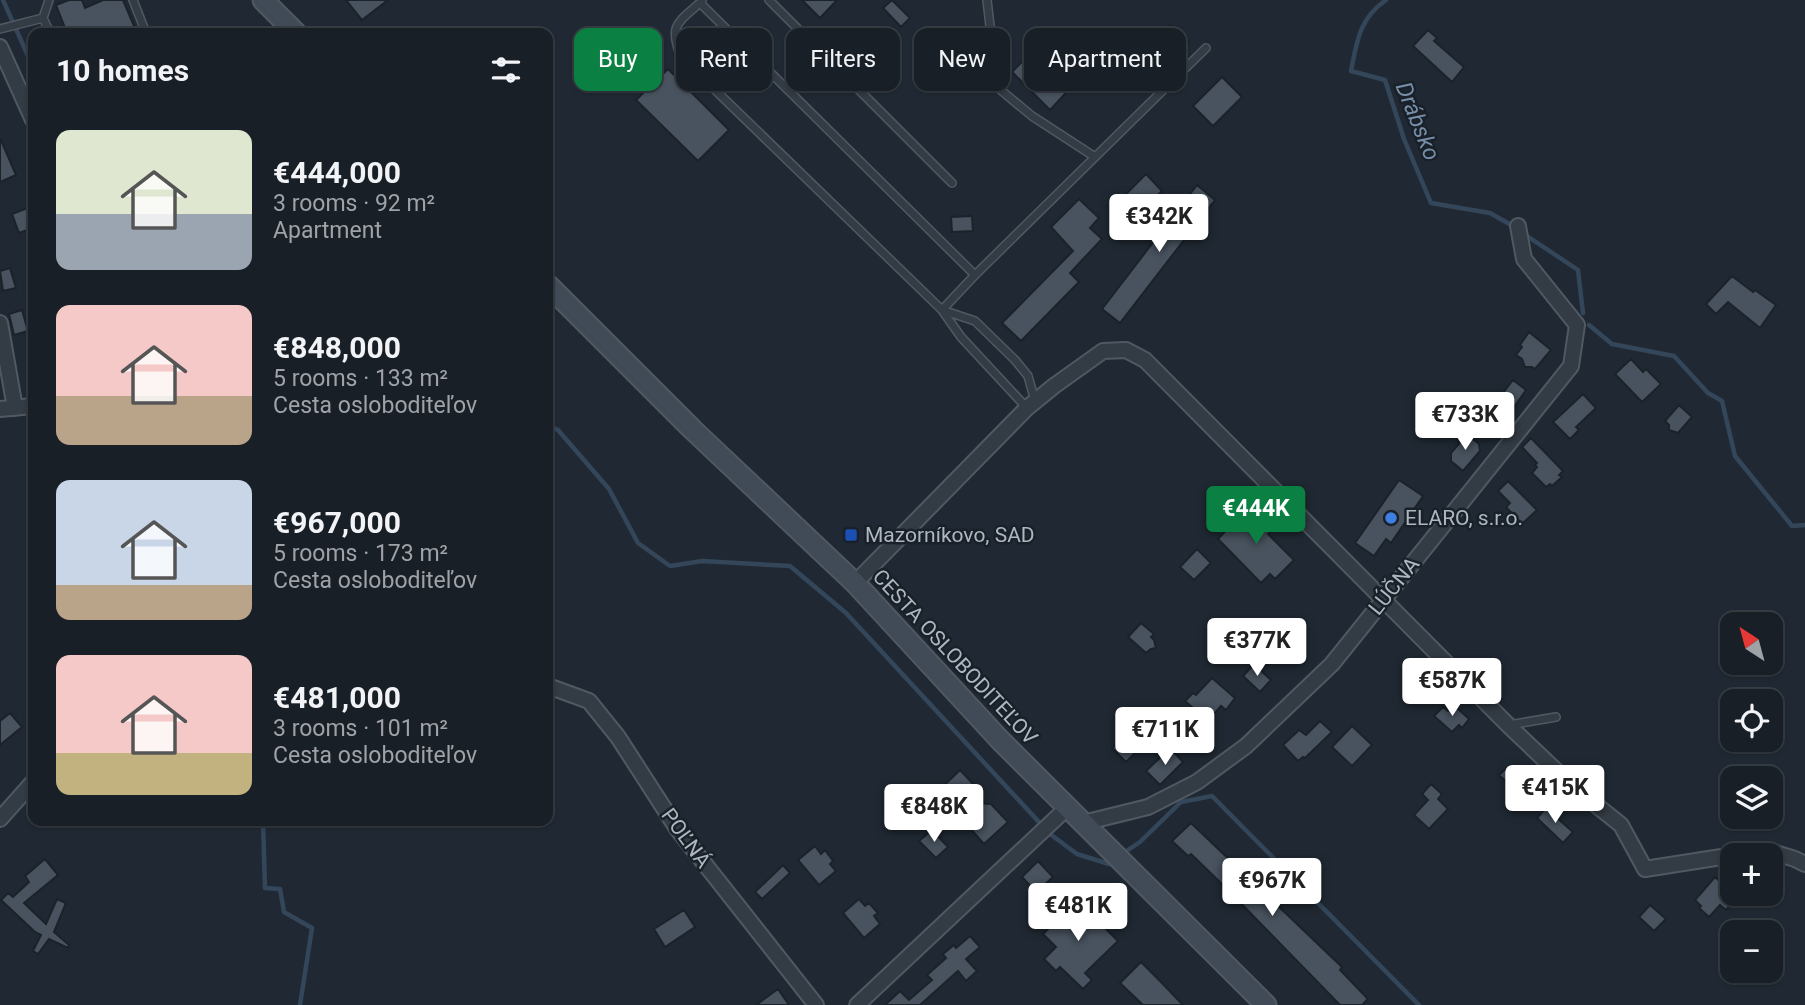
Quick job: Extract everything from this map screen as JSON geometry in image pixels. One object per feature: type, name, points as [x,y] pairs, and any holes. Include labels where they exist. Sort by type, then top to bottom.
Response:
[{"type":"main road","points":[[263,0],[291,28]]},
{"type":"main road","name":"CESTA OSLOBODITEĽOV","points":[[553,290],[693,430],[855,583],[1000,740],[1266,1005]]},
{"type":"street","points":[[0,47],[28,109]]},
{"type":"street","name":"LÚČNA","points":[[1083,823],[1148,807],[1197,782],[1246,746],[1332,664],[1571,366],[1577,326],[1524,259],[1518,226]]},
{"type":"street","points":[[0,323],[7,409],[28,407]]},
{"type":"street","points":[[855,583],[1031,405],[1104,351],[1126,350],[1145,360],[1508,725],[1570,784],[1621,825],[1645,869],[1766,850],[1805,864]]},
{"type":"street","name":"POĽNÁ","points":[[553,687],[589,701],[618,737],[678,830],[816,1005]]},
{"type":"street","points":[[0,819],[28,788]]},
{"type":"street","points":[[857,1005],[1068,807]]},
{"type":"lane","points":[[48,28],[43,18],[49,0]]},
{"type":"lane","points":[[133,0],[144,28]]},
{"type":"lane","points":[[769,0],[952,183]]},
{"type":"lane","points":[[987,0],[997,87],[1032,116],[1095,157]]},
{"type":"lane","points":[[975,275],[701,1],[677,24],[673,37],[681,57],[942,310],[961,337],[1031,405]]},
{"type":"lane","points":[[2,29],[43,18]]},
{"type":"lane","points":[[942,310],[1206,48]]},
{"type":"lane","points":[[942,310],[975,321],[1016,360],[1028,376],[1031,405]]},
{"type":"lane","points":[[1508,725],[1556,717]]},
{"type":"building","points":[[69,0],[82,0],[85,8],[103,0],[123,0],[135,28],[65,28],[56,5]]},
{"type":"building","points":[[346,0],[388,0],[362,20]]},
{"type":"building","points":[[802,0],[837,0],[820,18]]},
{"type":"building","points":[[892,0],[910,18],[901,27],[883,8]]},
{"type":"building","points":[[1428,30],[1437,38],[1434,41],[1464,67],[1452,82],[1413,46]]},
{"type":"building","points":[[1024,60],[1024,84],[1012,72]]},
{"type":"building","points":[[668,69],[676,77],[676,91],[690,91],[729,130],[698,161],[636,100],[645,91],[662,91],[662,75]]},
{"type":"building","points":[[1222,77],[1242,97],[1213,126],[1193,106]]},
{"type":"building","points":[[1031,91],[1068,91],[1050,110]]},
{"type":"building","points":[[0,138],[16,175],[0,182]]},
{"type":"building","points":[[1146,174],[1162,191],[1132,220],[1116,204]]},
{"type":"building","points":[[1197,185],[1215,200],[1120,323],[1102,309]]},
{"type":"building","points":[[1079,199],[1099,218],[1090,228],[1102,239],[1070,273],[1079,282],[1021,341],[1002,323],[1073,251],[1051,227]]},
{"type":"building","points":[[28,208],[28,230],[19,233],[12,214]]},
{"type":"building","points":[[972,216],[973,231],[952,232],[951,217]]},
{"type":"building","points":[[10,268],[16,288],[3,291],[0,271]]},
{"type":"building","points":[[1732,276],[1776,305],[1760,328],[1728,302],[1716,314],[1706,304]]},
{"type":"building","points":[[22,310],[28,331],[14,335],[9,314]]},
{"type":"building","points":[[1529,332],[1551,350],[1535,369],[1525,367],[1522,359],[1516,355]]},
{"type":"building","points":[[1631,359],[1643,372],[1646,369],[1661,384],[1642,402],[1615,374]]},
{"type":"building","points":[[1513,380],[1526,390],[1508,416],[1494,404]]},
{"type":"building","points":[[1583,394],[1596,408],[1576,427],[1579,430],[1570,439],[1553,422]]},
{"type":"building","points":[[1679,405],[1692,417],[1678,433],[1669,430],[1665,421]]},
{"type":"building","points":[[1467,434],[1479,444],[1480,451],[1463,471],[1451,461],[1451,453]]},
{"type":"building","points":[[1531,438],[1563,471],[1559,475],[1562,477],[1552,486],[1550,484],[1546,487],[1532,473],[1537,463],[1522,447]]},
{"type":"building","name":"ELARO, s.r.o.","points":[[1399,480],[1423,496],[1391,543],[1386,539],[1374,556],[1355,543]]},
{"type":"building","points":[[1508,481],[1537,510],[1522,524],[1506,507],[1510,503],[1498,491]]},
{"type":"building","points":[[1249,506],[1272,530],[1268,534],[1294,560],[1275,579],[1270,574],[1261,583],[1218,539]]},
{"type":"building","points":[[1197,549],[1211,563],[1194,580],[1180,567]]},
{"type":"building","points":[[1141,623],[1154,634],[1151,637],[1156,648],[1146,653],[1128,637]]},
{"type":"building","points":[[1254,664],[1271,680],[1260,692],[1243,676]]},
{"type":"building","points":[[1212,678],[1235,698],[1226,710],[1221,706],[1208,721],[1185,701],[1193,693],[1196,695]]},
{"type":"building","points":[[1454,705],[1469,719],[1462,728],[1459,725],[1452,732],[1434,716],[1443,707],[1448,711]]},
{"type":"building","points":[[10,713],[22,727],[0,745],[0,721]]},
{"type":"building","points":[[1320,721],[1332,732],[1305,758],[1298,761],[1283,745],[1299,730],[1306,735]]},
{"type":"building","points":[[1135,726],[1148,740],[1126,762],[1112,748]]},
{"type":"building","points":[[1352,726],[1372,745],[1352,766],[1332,747]]},
{"type":"building","points":[[1170,748],[1183,762],[1160,785],[1146,771]]},
{"type":"building","points":[[1510,765],[1514,769],[1518,766],[1532,780],[1518,793],[1499,775]]},
{"type":"building","points":[[960,770],[977,788],[976,803],[991,804],[1008,822],[984,844],[968,826],[968,811],[953,811],[936,793]]},
{"type":"building","points":[[1431,784],[1442,794],[1438,799],[1448,809],[1429,829],[1414,815],[1428,800],[1422,794]]},
{"type":"building","points":[[1546,808],[1573,832],[1563,843],[1537,818]]},
{"type":"building","points":[[1191,823],[1342,967],[1340,970],[1368,999],[1362,1005],[1340,1005],[1226,888],[1191,854],[1188,856],[1172,841]]},
{"type":"building","points":[[932,830],[948,847],[936,858],[919,841]]},
{"type":"building","points":[[815,846],[821,854],[825,850],[836,871],[819,885],[798,860]]},
{"type":"building","points":[[45,859],[58,875],[24,903],[46,924],[57,899],[66,903],[54,932],[69,945],[68,948],[49,939],[38,954],[33,951],[41,935],[1,900],[8,893],[13,897],[29,882],[25,876]]},
{"type":"building","points":[[1038,861],[1053,877],[1036,892],[1022,877]]},
{"type":"building","points":[[783,865],[790,873],[762,899],[755,892]]},
{"type":"building","points":[[1715,877],[1720,882],[1720,905],[1709,917],[1695,900]]},
{"type":"building","points":[[859,899],[865,906],[869,903],[878,913],[874,916],[880,924],[864,938],[843,913]]},
{"type":"building","points":[[1077,900],[1118,941],[1085,973],[1092,980],[1083,989],[1060,967],[1056,971],[1044,959],[1056,947],[1043,934]]},
{"type":"building","points":[[1650,905],[1666,919],[1654,931],[1639,917]]},
{"type":"building","points":[[684,910],[695,927],[665,947],[654,929]]},
{"type":"building","points":[[970,936],[980,947],[966,959],[977,971],[966,981],[958,971],[920,1005],[885,1005],[900,991],[909,1000],[932,980],[927,975],[946,958],[943,954],[954,945],[956,948]]},
{"type":"building","points":[[1141,962],[1183,1005],[1143,1005],[1120,983]]},
{"type":"building","points":[[778,989],[789,1005],[756,1005]]},
{"type":"waterway","points":[[3,0],[28,56]]},
{"type":"waterway","name":"Drábsko","points":[[1386,0],[1370,15],[1361,31],[1351,71],[1385,80],[1404,139],[1431,203],[1490,213],[1513,226]]},
{"type":"waterway","name":"Drábsko","points":[[1524,234],[1578,270],[1583,313]]},
{"type":"waterway","name":"Drábsko","points":[[1589,325],[1612,344],[1674,356],[1708,393],[1722,401],[1735,456],[1792,526],[1805,525]]},
{"type":"waterway","points":[[553,428],[609,489],[638,543],[670,566],[702,561],[790,566],[846,613],[1050,834],[1077,854],[1109,864],[1112,861]]},
{"type":"waterway","points":[[1122,854],[1140,842],[1181,802],[1212,796],[1419,1005]]},
{"type":"waterway","points":[[263,826],[265,888],[280,889],[284,912],[312,928],[300,1005]]},
{"type":"place","name":"ELARO, s.r.o.","points":[[1391,518]]},
{"type":"place","name":"Mazorníkovo, SAD","points":[[851,535]]}]
